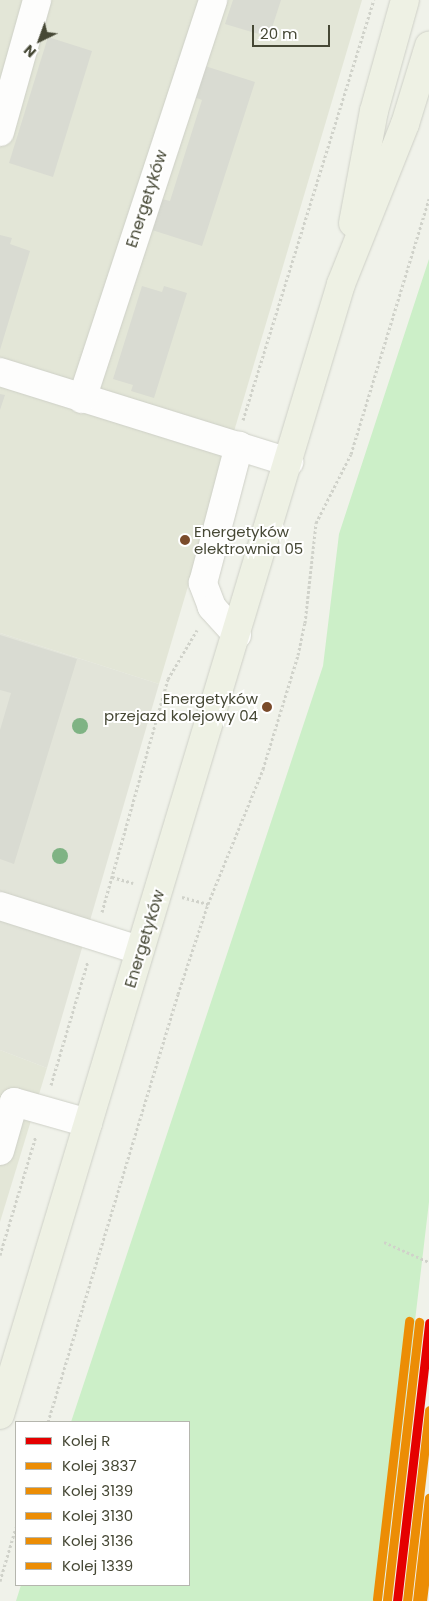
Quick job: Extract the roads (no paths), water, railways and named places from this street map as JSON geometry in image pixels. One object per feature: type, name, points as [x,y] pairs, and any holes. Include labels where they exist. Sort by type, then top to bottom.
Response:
[{"type":"main road","name":"Energetyków","points":[[0,1415],[139,950],[237,635],[341,284],[374,111],[405,0]]},
{"type":"main road","name":"Energetyków","points":[[341,284],[405,124],[429,46]]},
{"type":"street","points":[[0,132],[37,0]]},
{"type":"street","name":"Energetyków","points":[[82,399],[213,0]]},
{"type":"street","points":[[0,372],[289,462]]},
{"type":"street","points":[[237,635],[206,596],[202,583],[209,552],[240,446]]},
{"type":"street","points":[[0,906],[139,950]]},
{"type":"street","points":[[0,1151],[7,1100],[88,1123]]},
{"type":"rail line","name":"3136","points":[[377,1599],[409,1321]]},
{"type":"rail line","name":"3139","points":[[387,1600],[419,1322]]},
{"type":"rail line","name":"R","points":[[397,1601],[429,1323]]},
{"type":"rail line","name":"3837","points":[[407,1601],[429,1410]]},
{"type":"rail line","name":"3130","points":[[417,1601],[429,1498]]},
{"type":"rail line","name":"1339","points":[[422,1601],[429,1543]]},
{"type":"place","name":"Energetyków elektrownia 05","points":[[185,540]]},
{"type":"place","name":"Energetyków przejazd kolejowy 04","points":[[267,707]]}]
